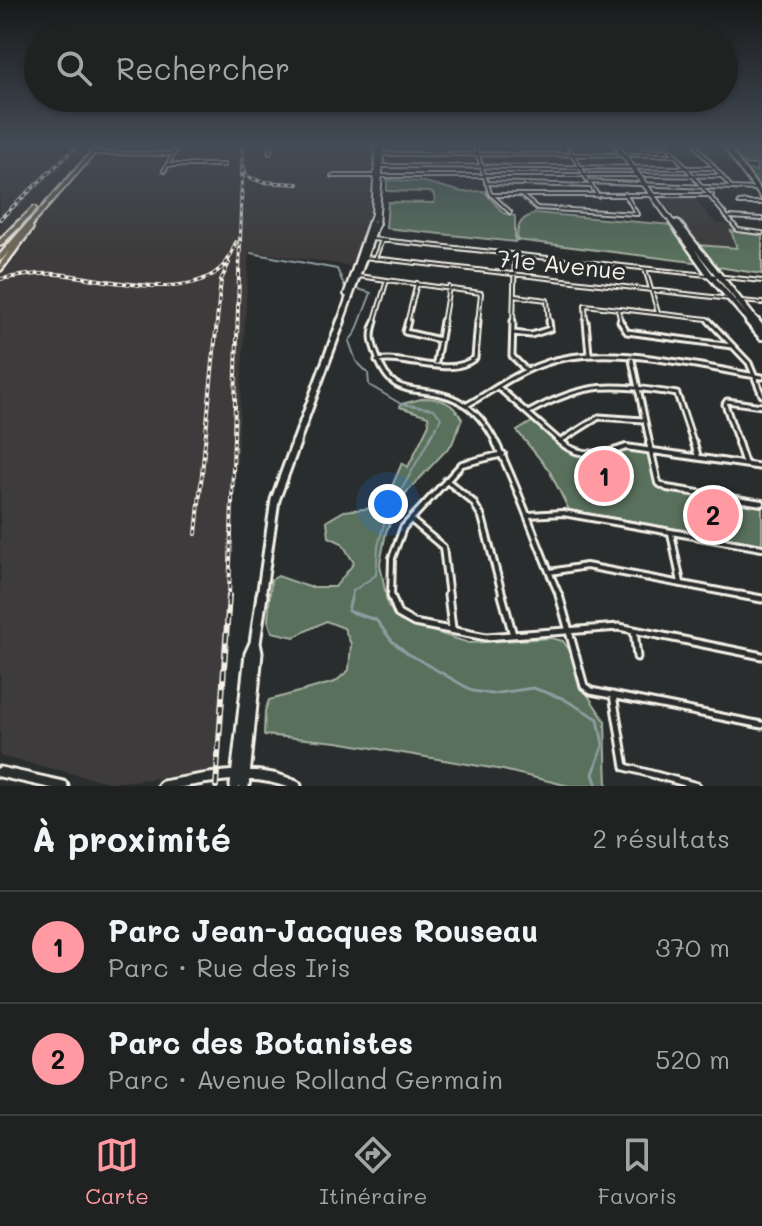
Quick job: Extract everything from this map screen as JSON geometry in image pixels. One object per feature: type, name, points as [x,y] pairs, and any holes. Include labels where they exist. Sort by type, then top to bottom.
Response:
[{"type":"main road","points":[[0,243],[63,183]]},
{"type":"main road","points":[[0,255],[36,211]]},
{"type":"main road","points":[[0,268],[22,242],[36,211]]},
{"type":"street","points":[[240,781],[275,500],[377,214],[379,183]]},
{"type":"street","points":[[510,212],[491,195],[486,183],[703,185],[756,189]]},
{"type":"street","points":[[701,183],[739,231],[762,233]]},
{"type":"street","points":[[727,183],[730,186]]},
{"type":"street","points":[[751,183],[762,196]]},
{"type":"street","points":[[590,184],[598,196]]},
{"type":"street","points":[[646,184],[713,276],[762,336]]},
{"type":"street","points":[[521,195],[537,208],[637,214],[625,193]]},
{"type":"street","points":[[491,195],[712,195]]},
{"type":"street","points":[[747,202],[762,203]]},
{"type":"street","points":[[730,217],[762,219]]},
{"type":"street","points":[[369,238],[762,281]]},
{"type":"street","points":[[375,259],[382,240]]},
{"type":"street","points":[[515,254],[512,357],[526,370]]},
{"type":"street","name":"71e Avenue","points":[[362,257],[762,303]]},
{"type":"street","points":[[645,269],[658,313]]},
{"type":"street","points":[[355,276],[475,290],[481,295],[475,358],[469,364],[436,364],[395,358],[377,361]]},
{"type":"street","points":[[387,280],[370,337],[377,361],[390,383],[435,392],[467,405],[486,423],[521,492],[570,629],[581,679],[591,691],[762,725]]},
{"type":"street","points":[[417,283],[405,332],[440,340]]},
{"type":"street","points":[[436,364],[449,287]]},
{"type":"street","points":[[513,333],[531,335],[550,329],[547,300],[515,296]]},
{"type":"street","points":[[732,300],[762,329]]},
{"type":"street","points":[[589,355],[584,306],[707,319],[749,363],[762,395]]},
{"type":"street","points":[[618,309],[622,328],[627,332],[733,346]]},
{"type":"street","points":[[467,405],[526,370],[556,359],[589,355],[762,377]]},
{"type":"street","points":[[632,360],[657,480],[667,488],[762,503]]},
{"type":"street","points":[[528,413],[560,394],[581,386],[638,388],[680,397],[698,457]]},
{"type":"street","points":[[499,388],[569,449],[605,455],[626,447],[762,467]]},
{"type":"street","points":[[745,464],[725,404],[762,406]]},
{"type":"street","points":[[559,442],[599,417],[645,420]]},
{"type":"street","points":[[503,454],[462,464],[411,520],[396,542],[392,558],[391,598],[394,609],[414,623],[486,637],[619,627],[762,656]]},
{"type":"street","points":[[446,480],[473,502],[482,517],[513,635]]},
{"type":"street","points":[[527,515],[563,513],[762,548]]},
{"type":"street","points":[[411,520],[443,547],[452,630]]},
{"type":"street","points":[[671,533],[681,583]]},
{"type":"street","points":[[550,572],[586,566],[762,599]]},
{"type":"street","points":[[634,630],[637,657]]},
{"type":"street","points":[[613,695],[625,767],[697,786]]},
{"type":"street","points":[[0,772],[56,786]]},
{"type":"street","points":[[163,786],[285,779],[296,786]]},
{"type":"shaded area","points":[[0,183],[374,183],[365,236],[350,266],[249,251],[216,772],[112,783],[0,756]]},
{"type":"shaded area","points":[[659,195],[692,195],[715,223],[732,225],[737,232],[732,231],[738,248],[696,245]]},
{"type":"green space","points":[[387,183],[428,183],[462,192],[484,191],[503,213],[515,216],[515,242],[386,228],[388,202],[433,203],[435,200],[433,193],[429,192],[387,191]]},
{"type":"green space","points":[[751,183],[762,183],[762,196]]},
{"type":"green space","points":[[535,213],[672,225],[701,263],[517,240],[520,223]]},
{"type":"green space","points":[[731,231],[762,235],[762,274],[712,266],[696,245],[737,248]]},
{"type":"green space","points":[[425,398],[447,403],[462,419],[452,444],[403,496],[386,532],[380,564],[388,606],[400,621],[469,643],[551,638],[563,641],[572,654],[581,685],[605,721],[607,786],[569,786],[503,770],[337,742],[264,735],[265,711],[269,700],[335,682],[349,670],[351,644],[344,628],[326,621],[294,637],[272,632],[268,620],[271,580],[278,576],[309,587],[335,587],[354,563],[342,543],[329,537],[327,521],[344,511],[383,507],[402,463],[408,467],[429,424],[428,416],[400,407],[401,404]]},
{"type":"green space","points":[[535,420],[559,442],[577,451],[610,454],[620,449],[651,450],[657,482],[661,486],[762,503],[762,544],[569,510],[549,470],[517,431]]},
{"type":"waterway","points":[[251,253],[337,269],[344,285]]},
{"type":"waterway","points":[[352,597],[353,591],[376,575],[378,546],[385,520],[441,418],[434,409],[401,404],[369,385],[368,373],[356,361],[349,341],[356,332],[371,293],[358,289]]},
{"type":"waterway","points":[[352,595],[348,611],[376,620],[392,641],[407,653],[473,691],[492,694],[533,688],[562,698],[598,719],[603,745],[593,774],[597,786]]},
{"type":"railway","points":[[0,219],[38,183]]},
{"type":"railway","points":[[229,597],[242,183]]},
{"type":"railway","points":[[274,183],[298,184]]},
{"type":"railway","points":[[0,279],[49,274],[145,286],[190,283],[210,276],[225,264],[236,242]]},
{"type":"railway","points":[[196,534],[221,280],[229,263]]},
{"type":"railway","points":[[216,786],[229,595]]},
{"type":"place","name":"Parc Jean-Jacques Rouseau","points":[[604,476]]},
{"type":"place","name":"Parc des Botanistes","points":[[713,515]]}]
